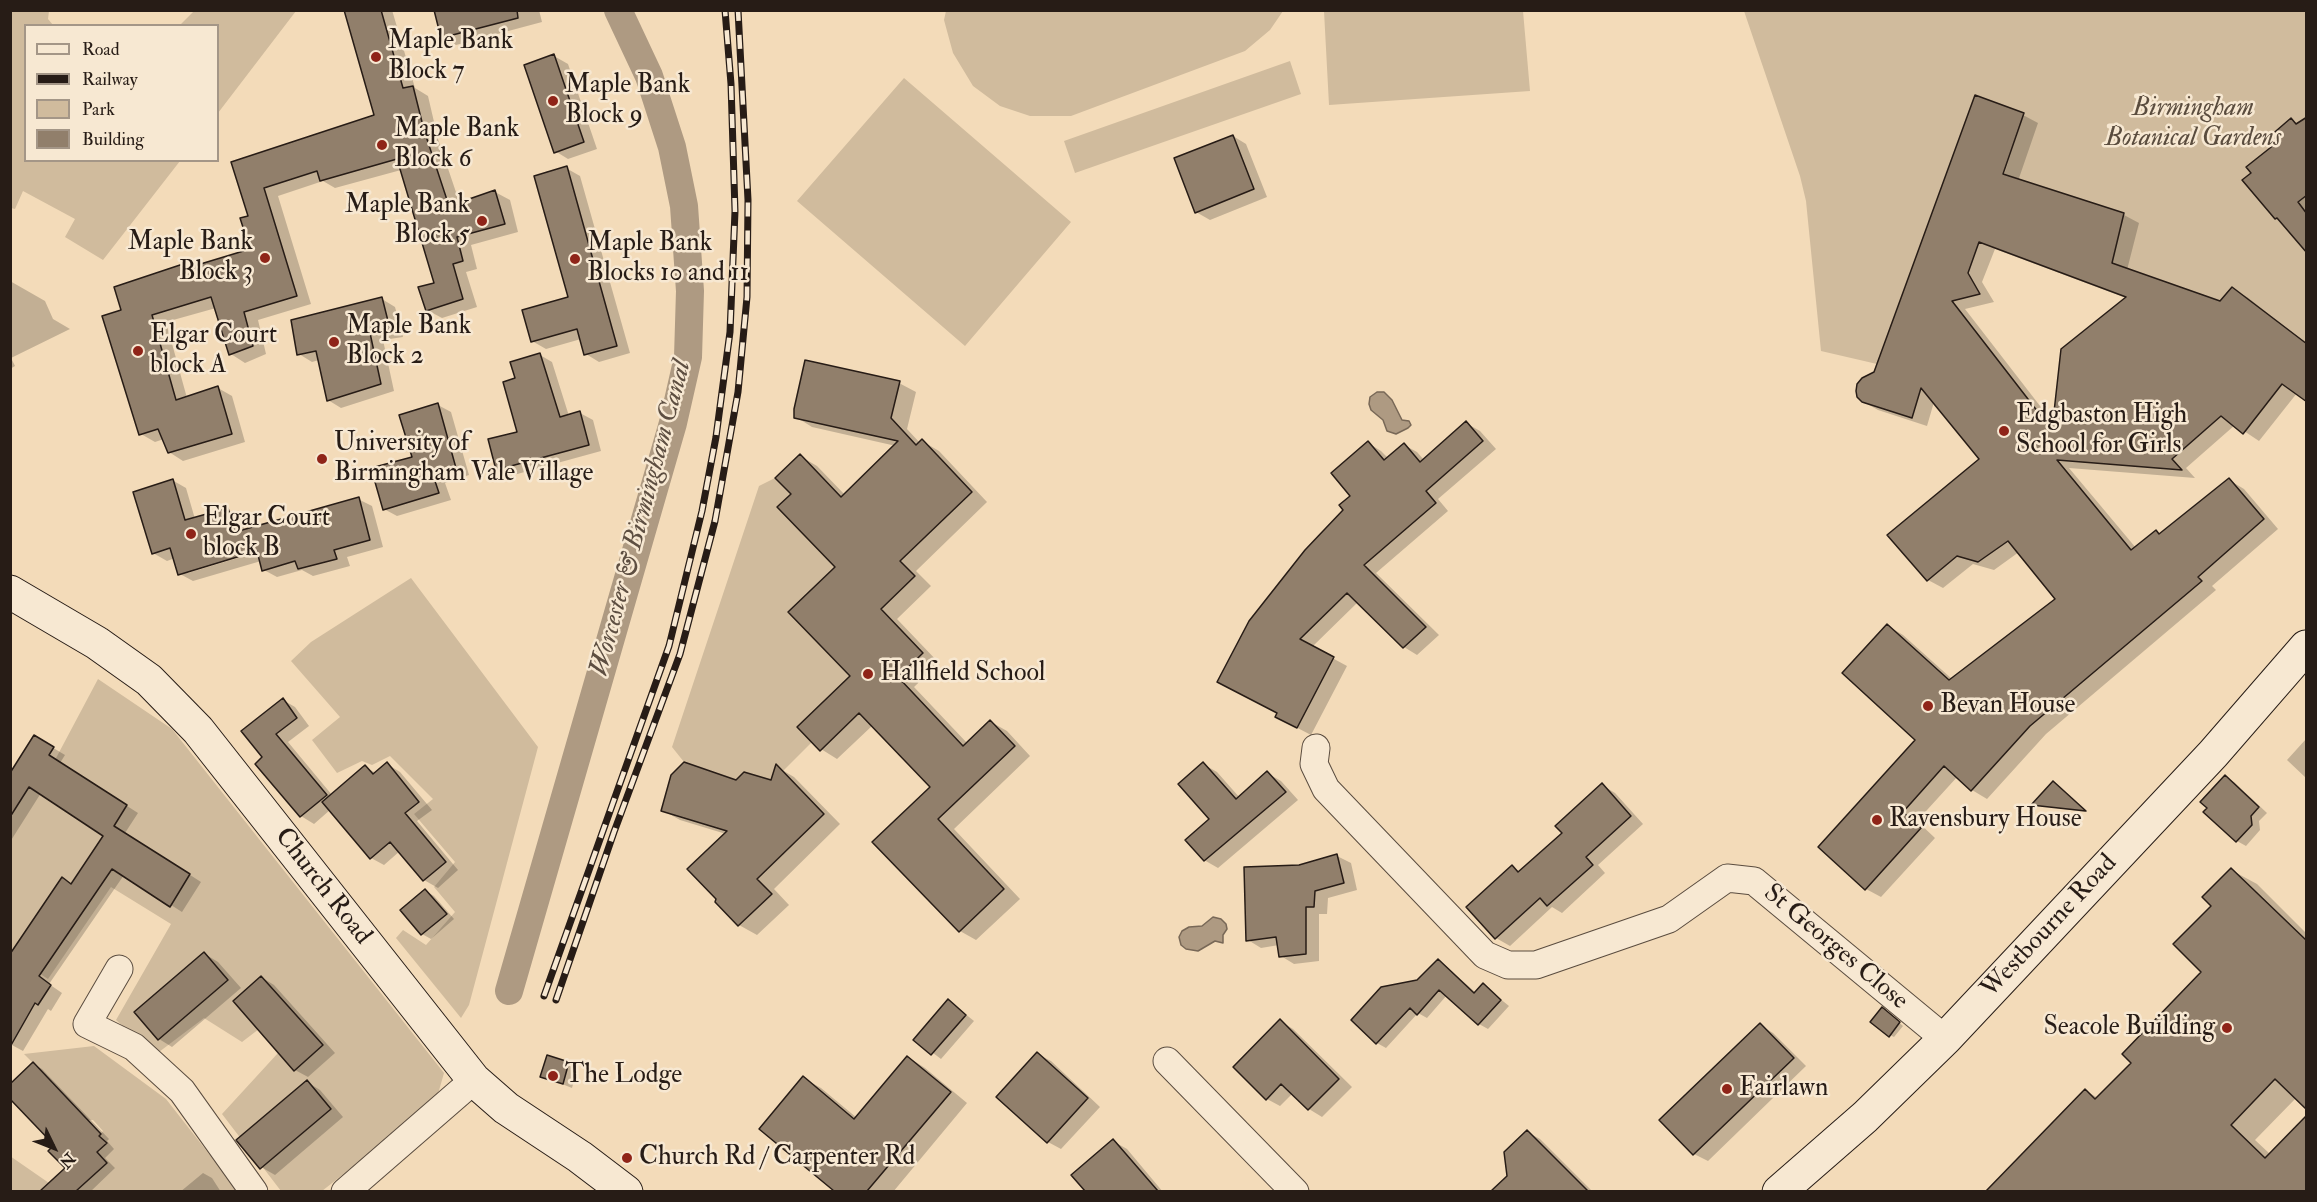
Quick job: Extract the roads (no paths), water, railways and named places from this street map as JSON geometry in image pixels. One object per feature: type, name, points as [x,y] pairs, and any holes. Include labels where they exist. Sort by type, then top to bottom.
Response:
[{"type":"main road","name":"Church Road","points":[[10,592],[97,643],[149,680],[198,730],[474,1080],[506,1107],[626,1191]]},
{"type":"main road","name":"Westbourne Road","points":[[1779,1191],[1864,1117],[1945,1039],[2213,754],[2307,647]]},
{"type":"street","name":"St Georges Close","points":[[1316,748],[1314,764],[1326,789],[1371,820],[1485,955],[1508,965],[1536,965],[1668,919],[1727,878],[1754,881],[1945,1039]]},
{"type":"street","points":[[119,969],[87,1024],[134,1047],[182,1091],[254,1191]]},
{"type":"street","points":[[1167,1061],[1295,1191]]},
{"type":"street","points":[[345,1191],[474,1080]]},
{"type":"waterway","name":"Worcester & Birmingham Canal","points":[[509,991],[673,423],[688,357],[690,291],[684,206],[672,147],[649,76],[618,10]]},
{"type":"railway","points":[[544,996],[669,646],[702,511],[716,437],[730,332],[735,211],[731,84],[725,10]]},
{"type":"railway","points":[[556,1000],[614,832],[680,654],[715,521],[738,392],[747,297],[748,200],[738,10]]},
{"type":"place","name":"Maple Bank Block 7","points":[[376,57]]},
{"type":"place","name":"Maple Bank Block 9","points":[[553,101]]},
{"type":"place","name":"Maple Bank Block 6","points":[[382,145]]},
{"type":"place","name":"Maple Bank Block 5","points":[[482,221]]},
{"type":"place","name":"Maple Bank Block 3","points":[[265,258]]},
{"type":"place","name":"Maple Bank Blocks 10 and 11","points":[[575,259]]},
{"type":"place","name":"Maple Bank Block 2","points":[[334,342]]},
{"type":"place","name":"Elgar Court block A","points":[[138,351]]},
{"type":"place","name":"Edgbaston High School for Girls","points":[[2004,431]]},
{"type":"place","name":"University of Birmingham Vale Village","points":[[322,459]]},
{"type":"place","name":"Elgar Court block B","points":[[191,534]]},
{"type":"place","name":"Hallfield School","points":[[868,674]]},
{"type":"place","name":"Bevan House","points":[[1928,706]]},
{"type":"place","name":"Ravensbury House","points":[[1877,820]]},
{"type":"place","name":"Seacole Building","points":[[2227,1028]]},
{"type":"place","name":"The Lodge","points":[[553,1076]]},
{"type":"place","name":"Fairlawn","points":[[1727,1089]]},
{"type":"place","name":"Church Rd / Carpenter Rd","points":[[627,1158]]},
{"type":"park label","name":"Birmingham Botanical Gardens","points":[[2193,124]]}]
